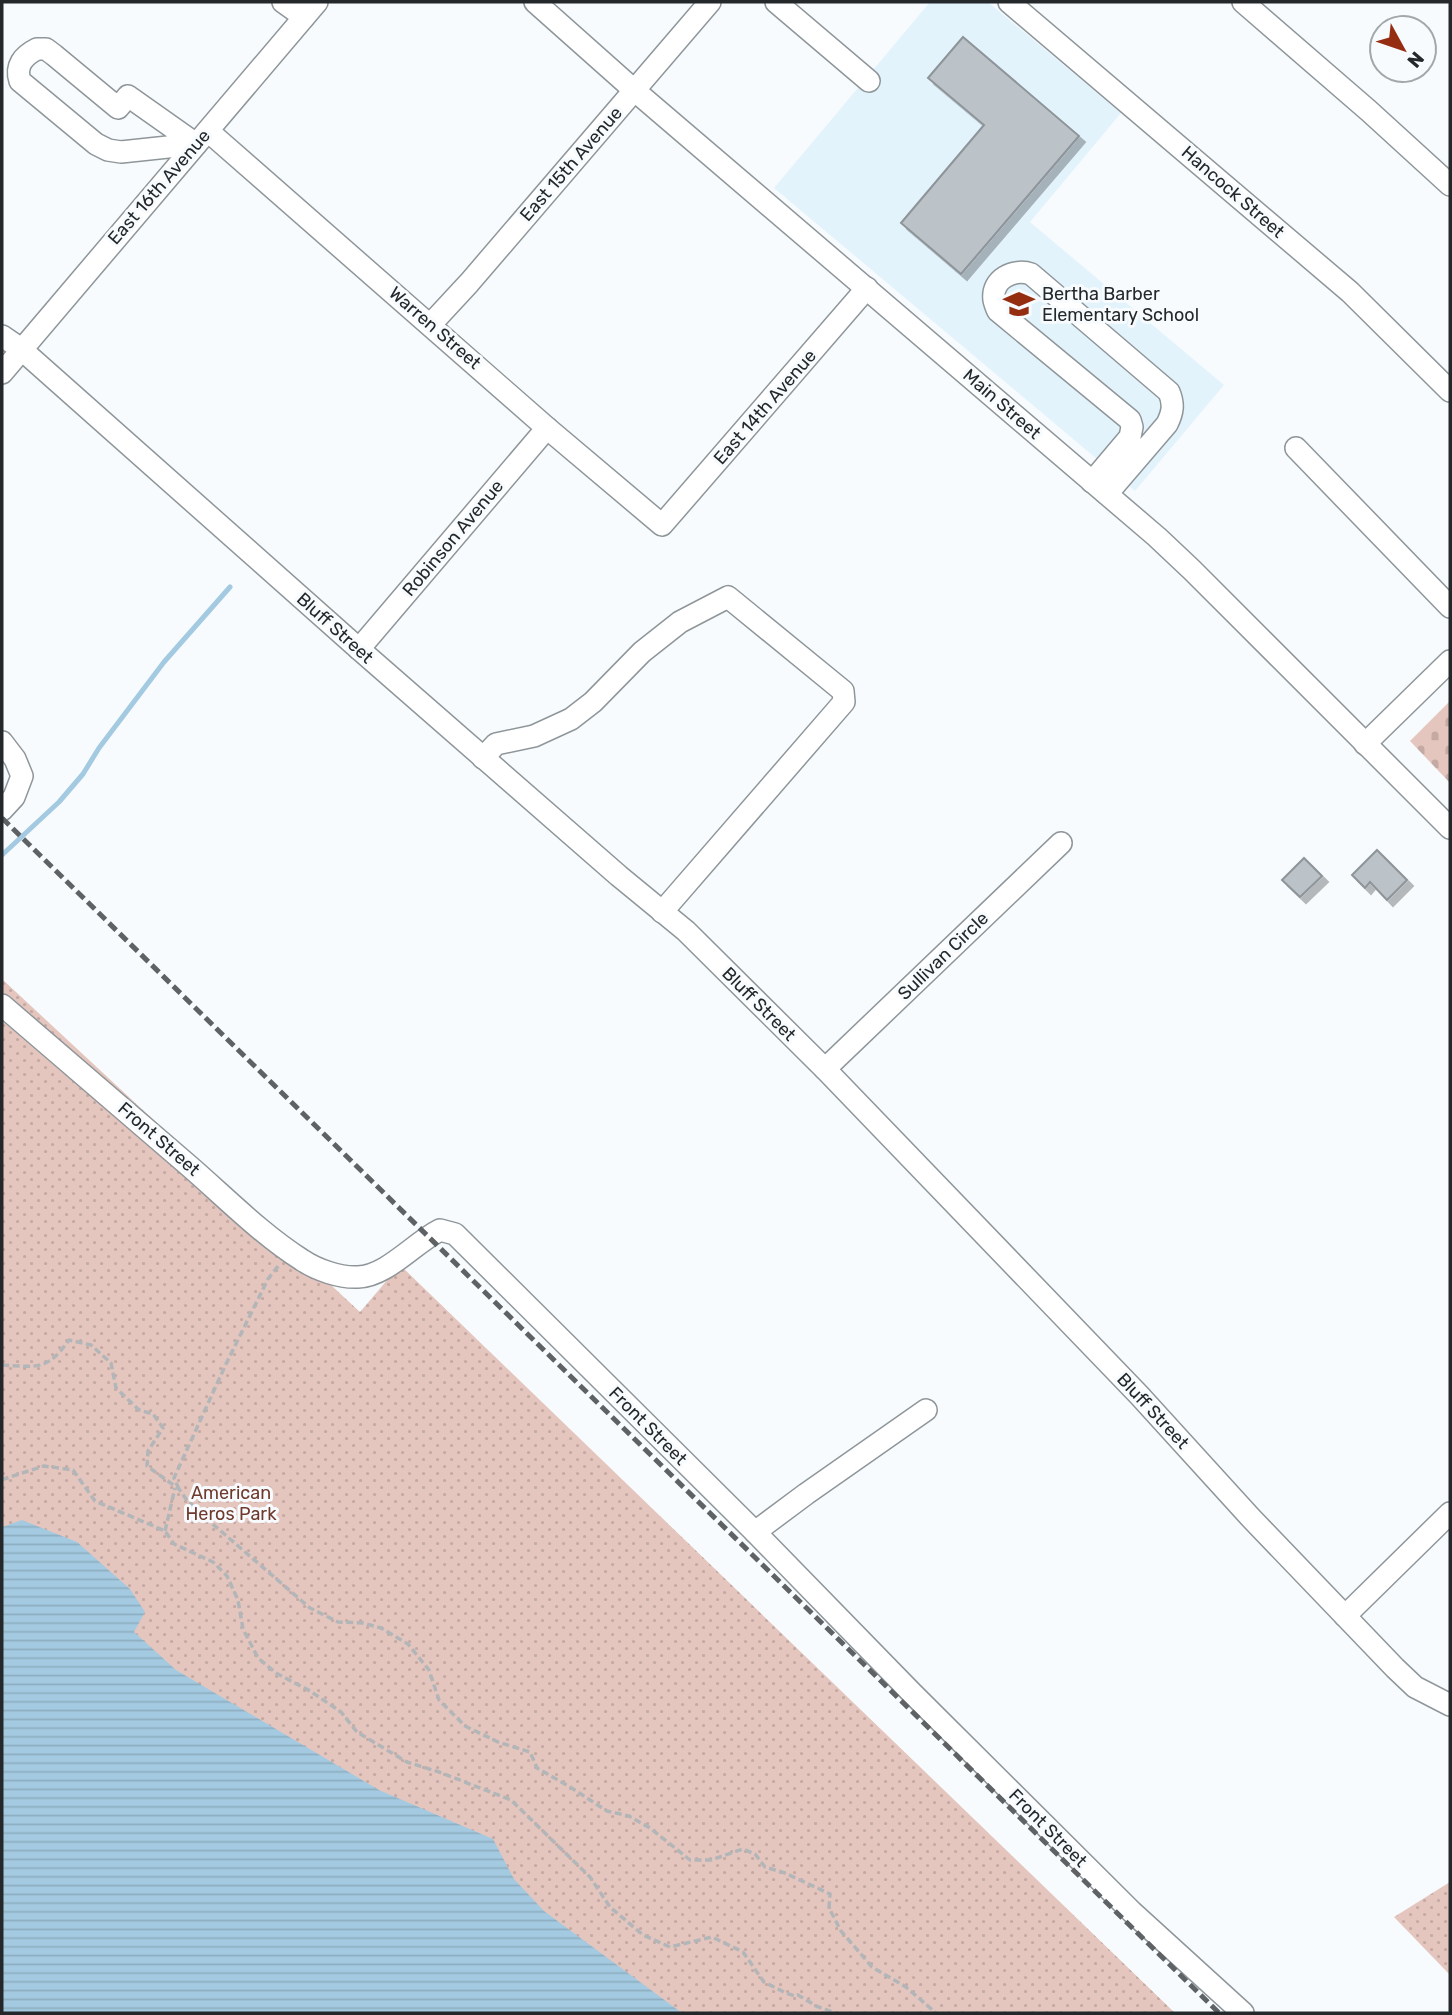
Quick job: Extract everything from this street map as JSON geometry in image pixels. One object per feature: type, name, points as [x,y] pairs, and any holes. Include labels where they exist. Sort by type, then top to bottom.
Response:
[{"type":"street","points":[[283,2],[311,9]]},
{"type":"street","name":"Main Street","points":[[534,2],[1192,570],[1450,828]]},
{"type":"street","name":"East 15th Avenue","points":[[431,324],[709,2]]},
{"type":"street","points":[[776,2],[869,81]]},
{"type":"street","name":"Hancock Street","points":[[1009,2],[1350,292],[1450,391]]},
{"type":"street","points":[[1243,2],[1450,185]]},
{"type":"street","name":"East 16th Avenue","points":[[2,373],[311,9]]},
{"type":"street","name":"Warren Street","points":[[202,137],[121,152],[108,150],[96,144],[20,81],[20,64],[27,54],[37,49],[46,49],[118,108],[128,96],[202,137],[431,324],[547,428],[662,525]]},
{"type":"street","points":[[1011,272],[1031,274],[1169,391],[1173,402],[1167,424],[1100,488],[1130,437],[1130,420],[998,311],[993,300],[995,290],[1011,272]]},
{"type":"street","name":"East 14th Avenue","points":[[662,525],[867,288]]},
{"type":"street","points":[[2,336],[21,349]]},
{"type":"street","name":"Bluff Street","points":[[21,349],[483,758],[686,931],[825,1069],[1139,1395],[1251,1518],[1395,1668],[1415,1687],[1450,1705]]},
{"type":"street","name":"Robinson Avenue","points":[[359,649],[547,428]]},
{"type":"street","points":[[1296,448],[1450,607]]},
{"type":"street","points":[[483,758],[496,744],[534,736],[570,719],[593,702],[642,652],[680,622],[728,597],[843,691],[844,702],[662,912]]},
{"type":"street","points":[[1366,744],[1450,661]]},
{"type":"street","points":[[2,742],[15,759],[22,776],[15,797],[2,810]]},
{"type":"street","name":"Sullivan Circle","points":[[825,1069],[1061,843]]},
{"type":"street","name":"Front Street","points":[[2,1005],[273,1239],[304,1262],[329,1272],[357,1277],[377,1273],[440,1230],[455,1234],[1132,1912],[1243,2013]]},
{"type":"street","points":[[755,1532],[926,1410]]},
{"type":"street","points":[[1345,1616],[1450,1513]]},
{"type":"path","points":[[165,1531],[177,1489],[174,1478],[268,1279],[290,1252]]},
{"type":"path","points":[[2,1365],[37,1367],[56,1357],[69,1340],[91,1345],[111,1363],[116,1388],[139,1410],[153,1414],[163,1428],[148,1451],[147,1466],[177,1489],[208,1520],[310,1608],[338,1622],[363,1623],[381,1628],[408,1644],[429,1670],[439,1700],[465,1726],[498,1742],[530,1752],[537,1768],[607,1811],[629,1816],[690,1860],[711,1860],[743,1849],[755,1854],[765,1867],[785,1873],[830,1894],[829,1908],[841,1931],[872,1967],[906,1987],[936,2013]]},
{"type":"path","points":[[2,1478],[44,1466],[74,1470],[95,1501],[165,1531],[174,1544],[213,1562],[227,1577],[238,1600],[243,1629],[258,1658],[276,1673],[341,1712],[357,1731],[407,1762],[511,1800],[590,1877],[610,1908],[643,1935],[670,1947],[712,1937],[743,1952],[764,1982],[835,2013]]},
{"type":"shaded area","name":"Bertha Barber Elementary School","points":[[930,2],[988,2],[1121,113],[1030,222],[1224,385],[1135,491],[774,188]]},
{"type":"green space","points":[[1450,701],[1450,783],[1410,741]]},
{"type":"green space","name":"American Heros Park","points":[[2,979],[360,1312],[400,1265],[1175,2013],[602,2013],[2,1875]]},
{"type":"green space","points":[[1450,1882],[1450,1975],[1394,1917]]},
{"type":"water","points":[[22,1520],[77,1542],[130,1589],[145,1612],[134,1632],[176,1670],[379,1790],[493,1839],[514,1879],[544,1911],[682,2013],[2,2013],[2,1527]]},
{"type":"building","points":[[963,37],[1079,136],[961,274],[901,223],[984,125],[928,78]]},
{"type":"building","points":[[1377,850],[1407,880],[1387,900],[1370,882],[1365,888],[1352,875]]},
{"type":"building","points":[[1304,858],[1322,876],[1300,897],[1282,880]]},
{"type":"waterway","points":[[2,855],[59,802],[83,774],[99,748],[164,662],[230,587]]},
{"type":"railway","points":[[2,818],[1219,2013]]},
{"type":"place","name":"Bertha Barber Elementary School","points":[[1019,304]]}]
